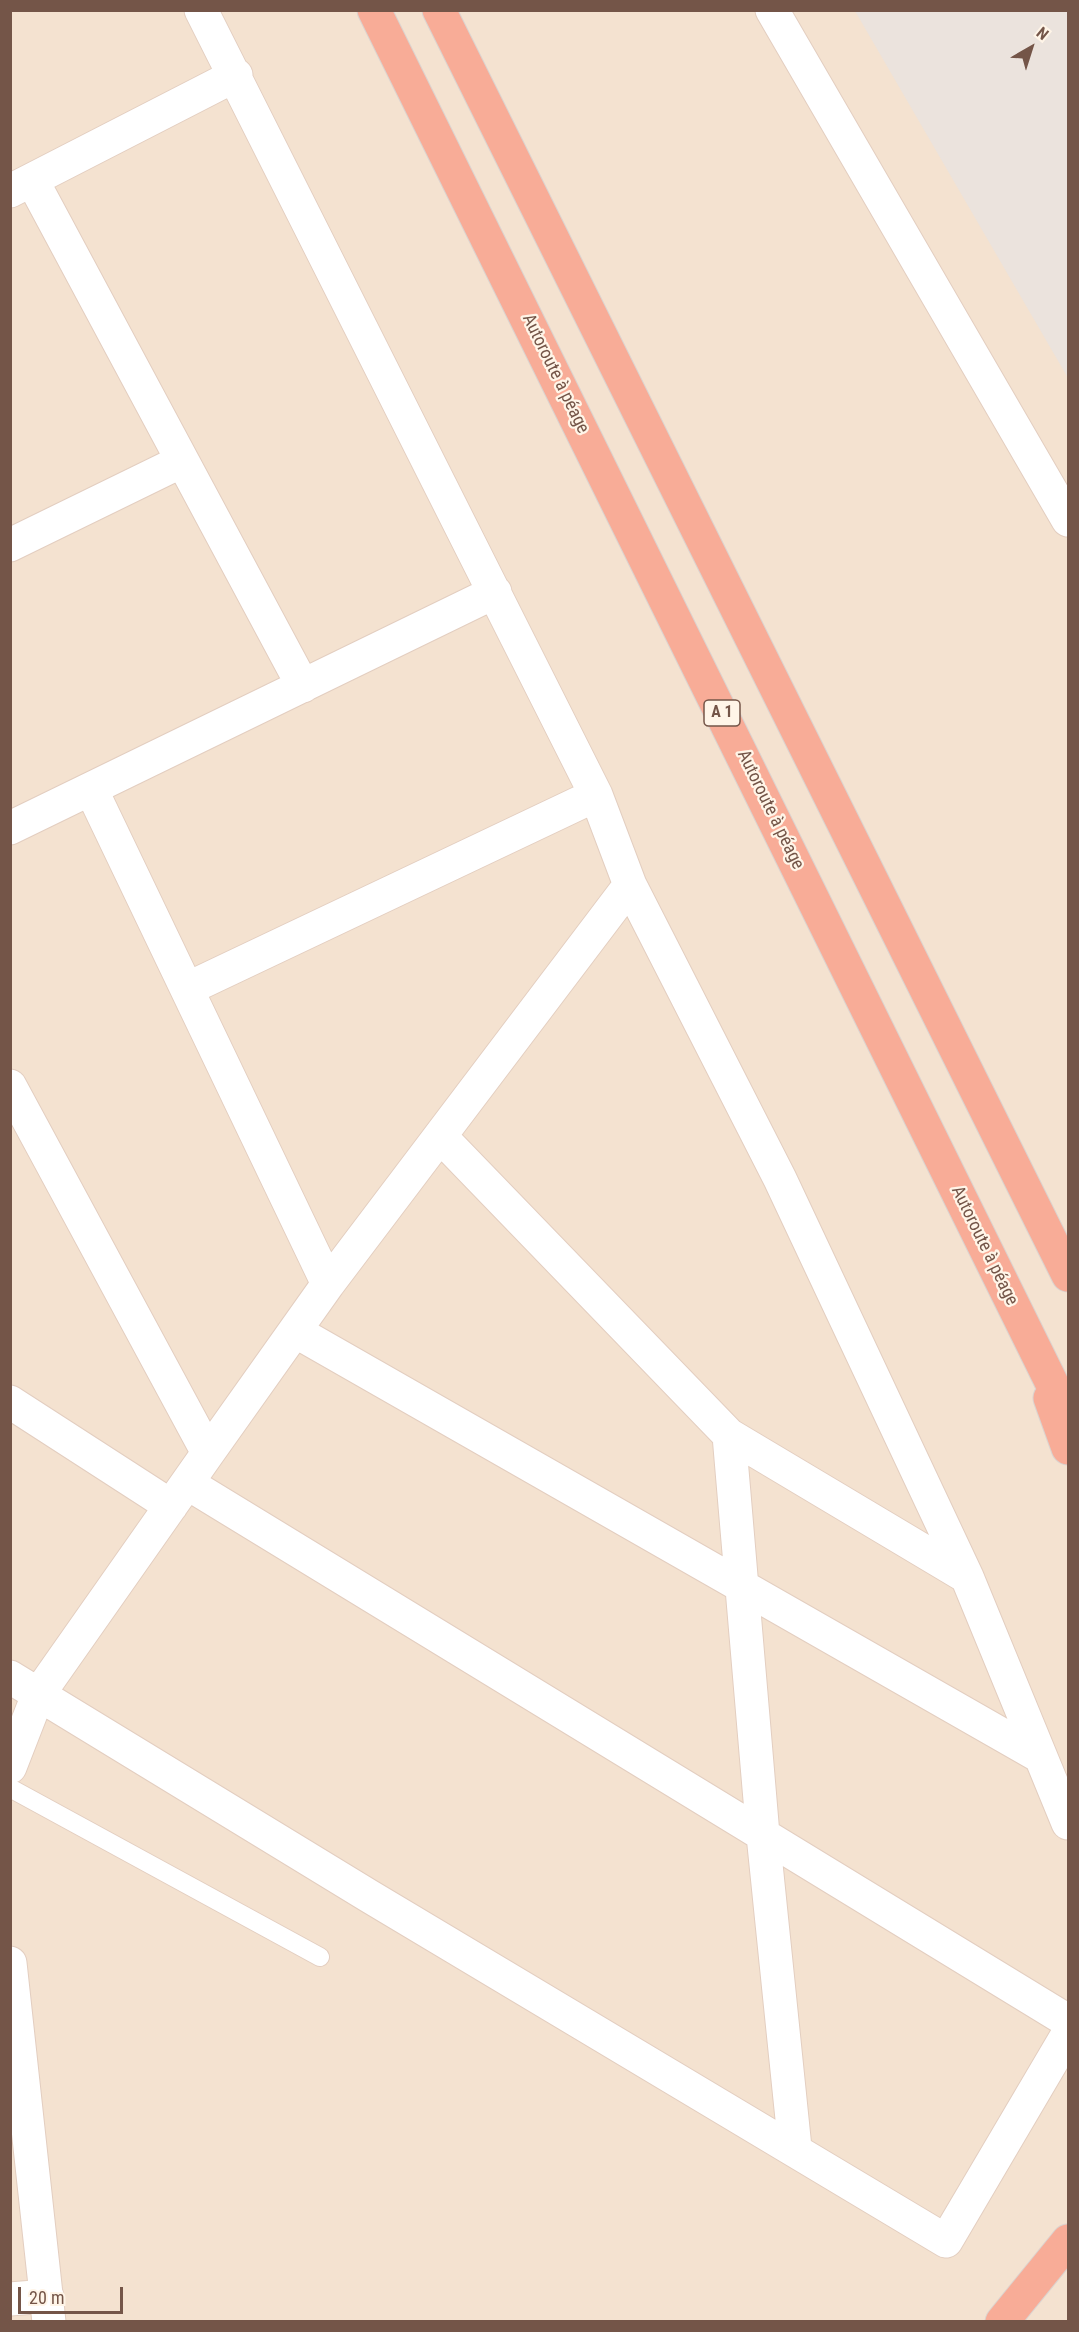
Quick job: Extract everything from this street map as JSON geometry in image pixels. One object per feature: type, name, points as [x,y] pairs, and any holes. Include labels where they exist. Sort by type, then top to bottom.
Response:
[{"type":"highway","name":"Autoroute à péage","points":[[374,10],[1068,1416]]},
{"type":"highway","points":[[439,10],[1068,1275]]},
{"type":"highway","points":[[1028,1192],[1068,1254]]},
{"type":"highway","points":[[1020,1317],[1068,1448]]},
{"type":"highway","points":[[1002,2322],[1068,2241]]},
{"type":"street","points":[[201,10],[236,75],[596,795],[630,885],[780,1179],[967,1576],[1068,1823]]},
{"type":"street","points":[[772,10],[1068,520]]},
{"type":"street","points":[[236,75],[21,185],[182,461],[303,686]]},
{"type":"street","points":[[10,545],[182,461]]},
{"type":"street","points":[[10,828],[495,592]]},
{"type":"street","points":[[91,789],[328,1284]]},
{"type":"street","points":[[187,989],[596,795]]},
{"type":"street","points":[[10,1767],[38,1695],[208,1453],[328,1284],[630,885]]},
{"type":"street","points":[[10,1086],[208,1453]]},
{"type":"street","points":[[440,1136],[729,1435],[967,1576]]},
{"type":"street","points":[[295,1331],[1041,1757]]},
{"type":"street","points":[[10,1402],[179,1495],[763,1835],[1068,2021]]},
{"type":"street","points":[[729,1435],[763,1835],[795,2148]]},
{"type":"street","points":[[10,1677],[369,1896],[795,2148],[946,2241],[1068,2034]]},
{"type":"street","points":[[10,1963],[17,2079],[48,2309],[10,2300]]},
{"type":"lane","points":[[10,1788],[320,1957]]},
{"type":"shaded area","points":[[11,11],[1068,11],[1068,2321],[11,2321]]},
{"type":"shaded area","points":[[855,11],[1068,11],[1068,378]]}]
